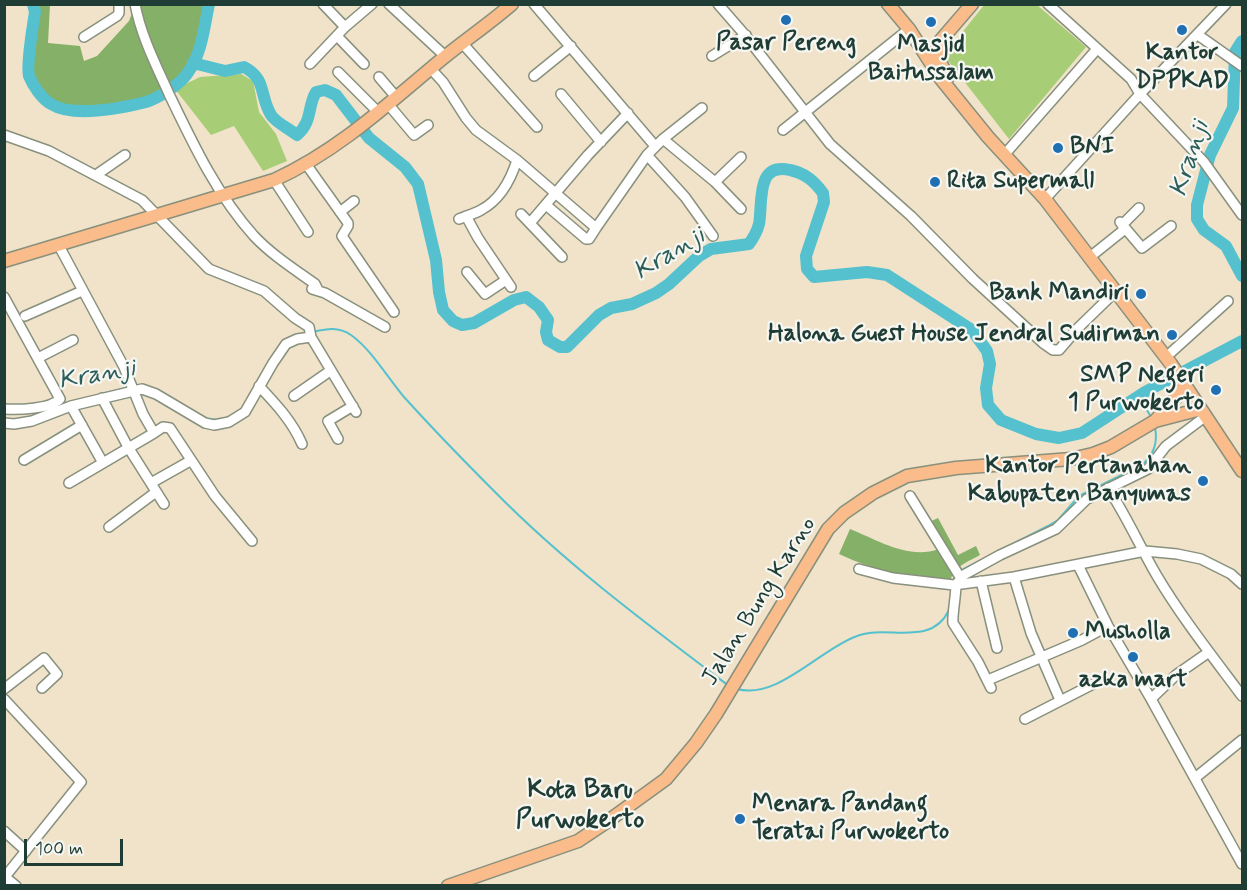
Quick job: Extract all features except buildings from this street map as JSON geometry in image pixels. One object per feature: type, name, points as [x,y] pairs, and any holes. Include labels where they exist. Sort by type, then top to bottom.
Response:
[{"type":"main road","points":[[4,261],[274,180],[306,164],[350,136],[445,56],[512,4]]},
{"type":"main road","points":[[888,4],[922,45],[939,45]]},
{"type":"main road","points":[[939,45],[972,4]]},
{"type":"main road","points":[[913,35],[941,79],[988,136],[1045,199],[1116,291],[1168,360],[1242,471]]},
{"type":"main road","points":[[939,45],[946,75],[999,140],[1003,151]]},
{"type":"main road","points":[[1152,422],[1184,384]]},
{"type":"main road","points":[[1152,422],[1203,412]]},
{"type":"main road","name":"Jalan Bung Karno","points":[[448,885],[578,840],[666,779],[696,743],[726,697],[807,560],[828,529],[844,513],[873,493],[908,476],[933,471],[1071,459],[1093,454],[1111,447],[1152,422]]},
{"type":"street","points":[[84,37],[117,16],[119,4]]},
{"type":"street","points":[[135,4],[147,46],[188,135],[221,197],[252,238],[272,258],[310,288],[318,290],[385,327]]},
{"type":"street","points":[[323,4],[345,27]]},
{"type":"street","points":[[310,64],[345,27],[372,4]]},
{"type":"street","points":[[389,4],[445,56]]},
{"type":"street","points":[[534,4],[655,146]]},
{"type":"street","points":[[1048,4],[1131,80],[1140,94],[1204,162],[1242,215]]},
{"type":"street","points":[[1045,199],[1140,94],[1226,4]]},
{"type":"street","points":[[724,6],[830,144],[895,201],[973,279],[1053,350],[1059,350],[1116,291]]},
{"type":"street","points":[[712,56],[746,35]]},
{"type":"street","points":[[783,130],[804,111],[913,35]]},
{"type":"street","points":[[1198,35],[1242,66]]},
{"type":"street","points":[[337,36],[364,64]]},
{"type":"street","points":[[463,44],[537,127]]},
{"type":"street","points":[[534,76],[571,46]]},
{"type":"street","points":[[1003,151],[1097,49]]},
{"type":"street","points":[[431,69],[443,82],[476,130],[517,160],[596,228]]},
{"type":"street","points":[[338,72],[385,106],[414,135],[428,124]]},
{"type":"street","points":[[379,77],[385,106]]},
{"type":"street","points":[[1131,80],[1148,86]]},
{"type":"street","points":[[561,94],[601,142]]},
{"type":"street","points":[[546,206],[586,239],[589,239],[646,155],[663,138],[702,108]]},
{"type":"street","points":[[530,223],[628,113]]},
{"type":"street","points":[[4,135],[49,151],[142,200],[209,269],[264,291],[295,318],[308,326],[330,370],[354,409],[328,421],[338,439]]},
{"type":"street","points":[[663,138],[715,182],[741,209]]},
{"type":"street","points":[[96,175],[125,155]]},
{"type":"street","points":[[646,155],[686,197],[713,236]]},
{"type":"street","points":[[715,182],[741,157]]},
{"type":"street","points":[[467,272],[486,294],[508,284],[462,218],[480,211],[493,201],[507,184],[517,160]]},
{"type":"street","points":[[306,164],[349,224],[342,236],[394,312]]},
{"type":"street","points":[[274,180],[308,232]]},
{"type":"street","points":[[340,212],[354,201]]},
{"type":"street","points":[[1090,257],[1139,208]]},
{"type":"street","points":[[521,214],[562,257]]},
{"type":"street","points":[[1122,225],[1142,248],[1171,226]]},
{"type":"street","points":[[58,244],[124,367],[143,414],[154,433]]},
{"type":"street","points":[[25,316],[82,291]]},
{"type":"street","points":[[4,297],[60,399],[25,409],[4,409]]},
{"type":"street","points":[[1168,360],[1228,301]]},
{"type":"street","points":[[4,423],[32,421],[71,406],[142,388],[197,420],[214,425],[229,422],[245,412],[286,344],[311,334]]},
{"type":"street","points":[[38,358],[73,340]]},
{"type":"street","points":[[294,396],[330,370]]},
{"type":"street","points":[[259,386],[285,414],[302,444]]},
{"type":"street","points":[[102,398],[128,447],[164,504]]},
{"type":"street","points":[[71,406],[103,463]]},
{"type":"street","points":[[955,580],[1000,555],[1056,529],[1087,499],[1148,469],[1166,447],[1203,412]]},
{"type":"street","points":[[24,460],[82,425]]},
{"type":"street","points":[[69,483],[163,427],[170,428],[215,496],[252,541]]},
{"type":"street","points":[[151,483],[190,461]]},
{"type":"street","points":[[1108,488],[1127,517],[1156,576],[1242,696]]},
{"type":"street","points":[[109,527],[156,492]]},
{"type":"street","points":[[910,496],[955,580],[953,623],[990,684],[1108,626]]},
{"type":"street","points":[[859,568],[892,578],[981,581],[1014,577],[1145,551],[1201,559],[1231,574],[1242,584]]},
{"type":"street","points":[[1078,565],[1108,626],[1242,864]]},
{"type":"street","points":[[1014,577],[1031,633],[1060,700]]},
{"type":"street","points":[[981,581],[997,648]]},
{"type":"street","points":[[1151,699],[1176,675],[1209,652]]},
{"type":"street","points":[[4,689],[44,658],[57,674],[42,688]]},
{"type":"street","points":[[1025,718],[1101,680]]},
{"type":"street","points":[[4,699],[90,789]]},
{"type":"street","points":[[1195,778],[1242,740]]},
{"type":"street","points":[[16,885],[5,877],[81,782]]},
{"type":"street","points":[[4,831],[26,851]]},
{"type":"green space","points":[[985,4],[1037,5],[1086,47],[1009,139],[946,58],[948,50]]},
{"type":"green space","points":[[33,5],[50,5],[48,43],[80,46],[84,61],[97,56],[129,21],[135,5],[209,5],[196,58],[187,74],[179,82],[163,94],[146,102],[111,109],[72,111],[51,105],[41,96],[29,76],[28,63],[35,12]]},
{"type":"green space","points":[[241,74],[253,81],[259,112],[276,134],[287,161],[263,171],[234,126],[211,135],[175,89],[200,77]]},
{"type":"green space","points":[[938,518],[958,555],[976,546],[980,555],[959,567],[951,579],[894,573],[839,554],[850,529],[905,550],[927,552],[939,549],[925,524]]},
{"type":"waterway","points":[[33,4],[35,12],[28,63],[29,76],[41,96],[51,104],[60,108],[84,111],[111,109],[146,102],[163,94],[179,82],[187,74],[196,58],[209,4]]},
{"type":"waterway","name":"Kranji","points":[[1242,41],[1235,52],[1233,108],[1210,155],[1197,205],[1197,219],[1204,230],[1226,246],[1242,276]]},
{"type":"waterway","name":"Kranji","points":[[193,63],[225,71],[244,67],[259,82],[271,115],[297,135],[308,119],[316,92],[325,90],[336,95],[369,138],[405,167],[418,184],[436,260],[443,310],[453,321],[462,325],[474,323],[514,300],[526,297],[539,307],[548,320],[546,332],[548,340],[560,347],[567,347],[599,315],[611,308],[632,304],[656,293],[699,256],[711,249],[749,244],[759,224],[761,196],[766,178],[771,172],[779,169],[805,175],[823,193],[824,202],[806,256],[807,269],[814,277],[867,272],[887,275],[972,330],[987,351],[990,364],[986,388],[988,405],[1001,420],[1036,434],[1059,438],[1082,433],[1145,392],[1242,341]]},
{"type":"waterway","name":"Kranji","points":[[312,332],[337,329],[359,341],[415,409],[522,519],[608,593],[729,686]]},
{"type":"waterway","name":"Kranji","points":[[101,394],[130,387]]},
{"type":"waterway","name":"Kranji","points":[[1139,396],[1152,419]]},
{"type":"waterway","name":"Kranji","points":[[205,418],[217,420]]},
{"type":"waterway","name":"Kranji","points":[[960,571],[1048,526],[1058,520],[1079,496],[1142,465],[1150,457],[1154,448],[1155,427]]},
{"type":"waterway","name":"Kranji","points":[[737,689],[752,690],[768,687],[798,672],[828,651],[857,636],[882,632],[920,632],[931,628],[941,622],[949,610]]},
{"type":"place","name":"Pasar Pereng","points":[[786,20]]},
{"type":"place","name":"Masjid Baitussalam","points":[[931,22]]},
{"type":"place","name":"Kantor DPPKAD","points":[[1182,30]]},
{"type":"place","name":"BNI","points":[[1058,148]]},
{"type":"place","name":"Rita Supermall","points":[[935,182]]},
{"type":"place","name":"Bank Mandiri","points":[[1141,294]]},
{"type":"place","name":"Halona Guest House Jendral Sudirman","points":[[1172,335]]},
{"type":"place","name":"SMP Negeri 1 Purwokerto","points":[[1216,390]]},
{"type":"place","name":"Kantor Pertanahan Kabupaten Banyumas","points":[[1203,481]]},
{"type":"place","name":"Musholla","points":[[1073,633]]},
{"type":"place","name":"azka mart","points":[[1133,657]]},
{"type":"place","name":"Menara Pandang Teratai Purwokerto","points":[[740,819]]},
{"type":"district","name":"Kota Baru Purwokerto","points":[[580,807]]}]
